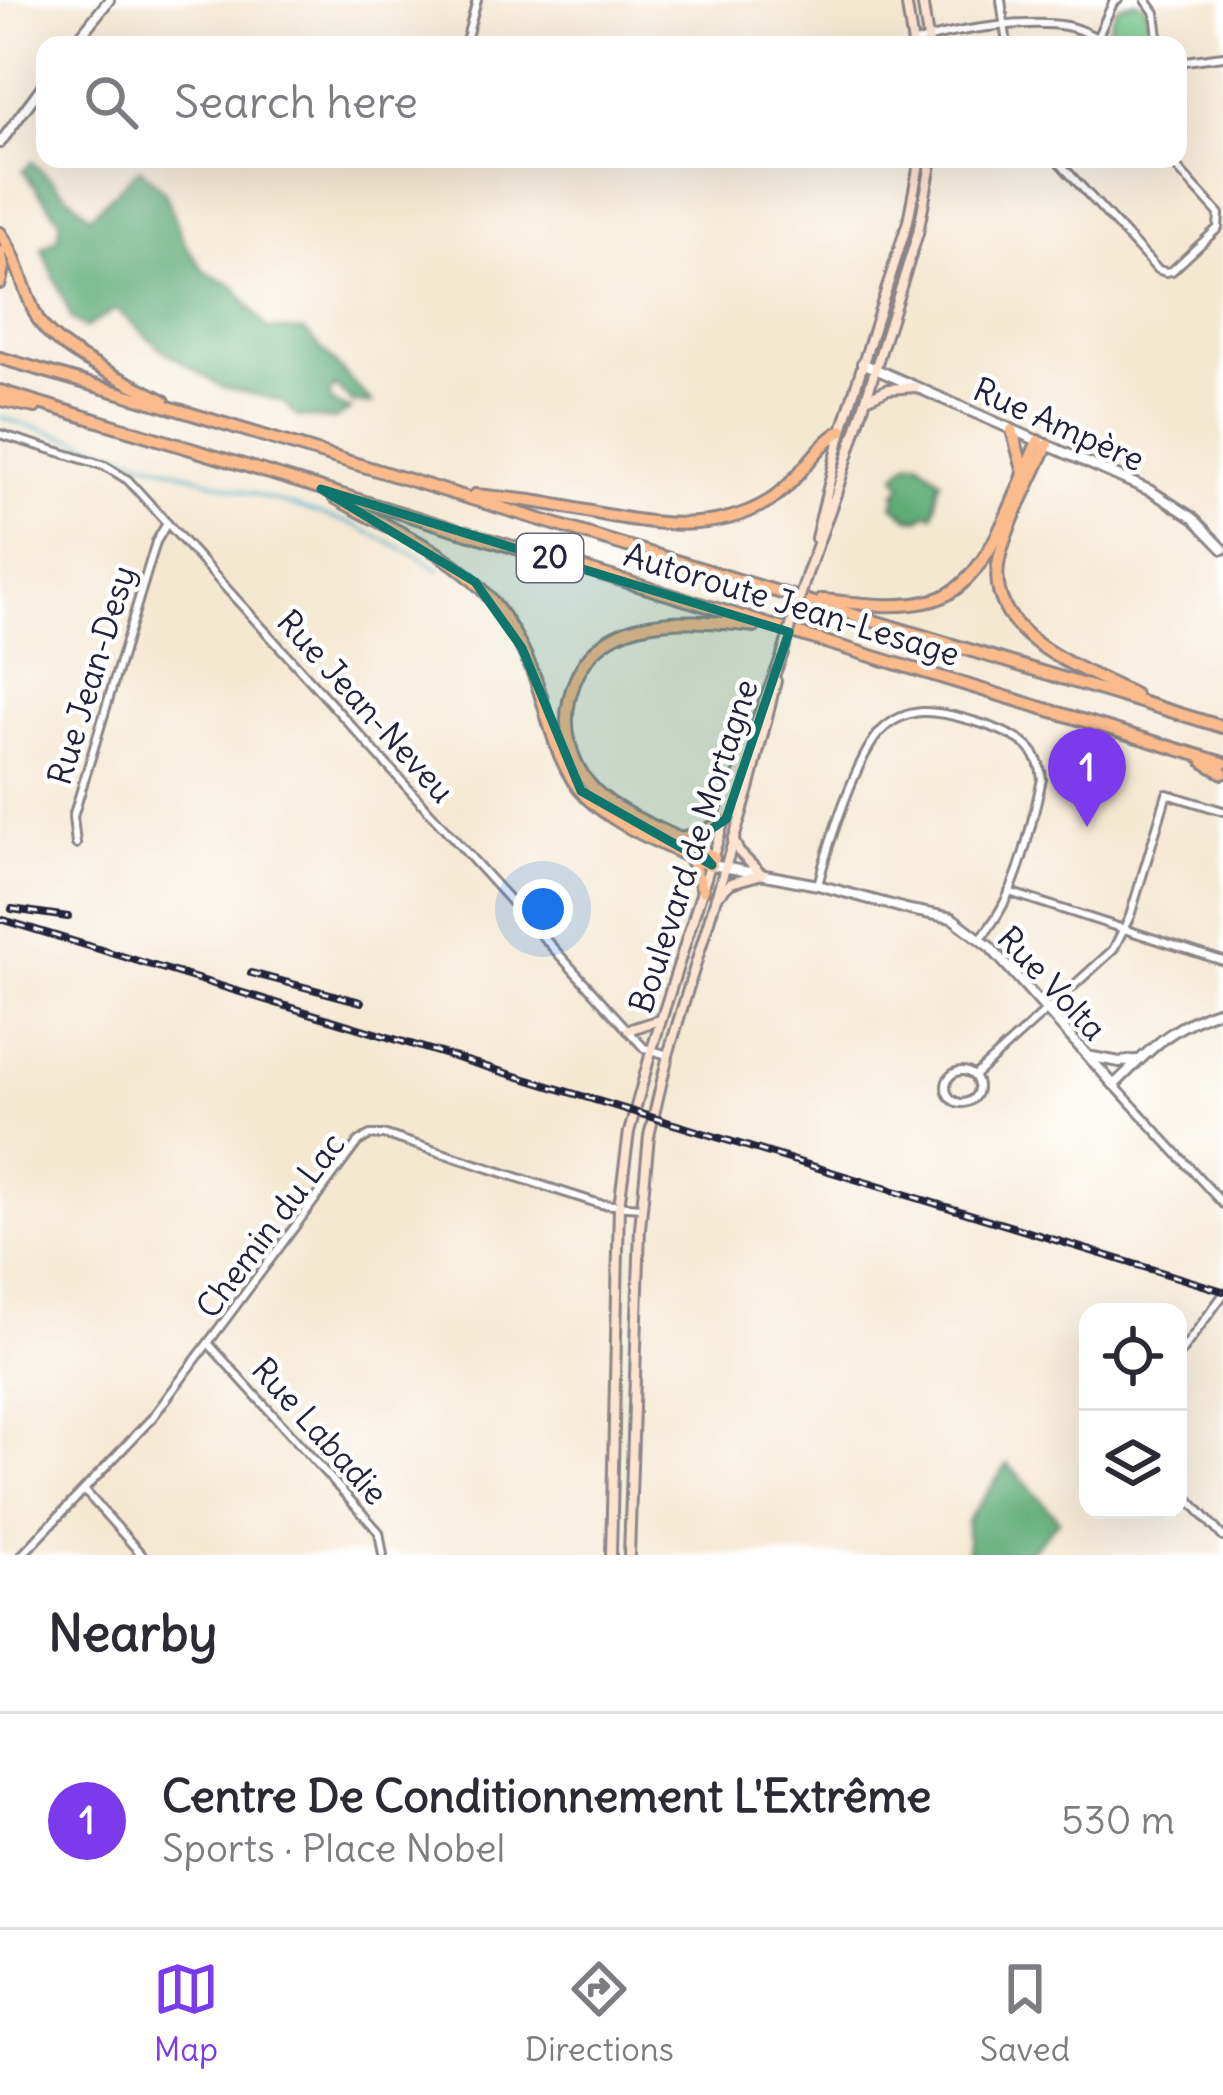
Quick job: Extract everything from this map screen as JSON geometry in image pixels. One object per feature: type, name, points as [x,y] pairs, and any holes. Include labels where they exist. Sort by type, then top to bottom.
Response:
[{"type":"highway","points":[[0,233],[37,317],[52,337],[182,411]]},
{"type":"highway","points":[[0,252],[0,284]]},
{"type":"highway","name":"Autoroute Jean-Lesage","points":[[0,358],[1223,728]]},
{"type":"highway","name":"Autoroute Jean-Lesage","points":[[0,395],[74,413],[1223,763]]},
{"type":"highway","points":[[448,492],[644,521],[706,523],[744,514],[775,497],[842,430]]},
{"type":"highway","points":[[1012,430],[1024,473]]},
{"type":"highway","points":[[796,598],[905,604],[956,590],[986,558],[1024,473],[1043,443]]},
{"type":"highway","points":[[1043,443],[1000,556],[998,577],[1004,603],[1016,626],[1034,641],[1165,710]]},
{"type":"highway","points":[[321,489],[430,548],[475,582],[522,647],[577,786],[606,812],[690,857],[717,863]]},
{"type":"highway","points":[[717,863],[614,804],[587,781],[573,757],[567,732],[574,682],[606,642],[642,625],[687,620],[778,628]]},
{"type":"highway","points":[[1191,754],[1223,773]]},
{"type":"highway","points":[[680,838],[704,832],[726,819]]},
{"type":"highway","points":[[690,857],[703,890]]},
{"type":"main road","points":[[906,0],[912,36]]},
{"type":"main road","points":[[922,0],[927,36]]},
{"type":"main road","name":"Boulevard de Mortagne","points":[[807,574],[842,430],[908,221],[918,168]]},
{"type":"main road","name":"Boulevard de Mortagne","points":[[610,1555],[620,1206],[630,1126],[703,890],[734,838],[782,656],[922,219],[930,168]]},
{"type":"main road","points":[[865,399],[887,389],[914,387]]},
{"type":"main road","name":"Boulevard de Mortagne","points":[[629,1555],[641,1208],[649,1136],[715,898],[726,819],[782,656]]},
{"type":"main road","points":[[715,898],[734,881],[761,874],[740,852],[734,838]]},
{"type":"main road","points":[[628,1030],[662,1020]]},
{"type":"street","points":[[80,36],[109,0]]},
{"type":"street","points":[[467,36],[477,0]]},
{"type":"street","points":[[1001,0],[1006,36]]},
{"type":"street","points":[[1098,36],[1118,0]]},
{"type":"street","points":[[1146,0],[1155,13],[1159,36]]},
{"type":"street","points":[[956,36],[1042,24],[1092,36]]},
{"type":"street","points":[[1187,61],[1223,56]]},
{"type":"street","points":[[0,143],[36,94]]},
{"type":"street","points":[[1064,168],[1157,269],[1165,272],[1172,271],[1220,221],[1219,214],[1177,168]]},
{"type":"street","name":"Rue Ampère","points":[[862,363],[1165,499],[1223,549]]},
{"type":"street","name":"Rue Jean-Neveu","points":[[0,434],[114,470],[132,483],[651,1052]]},
{"type":"street","name":"Rue Jean-Desy","points":[[76,844],[73,817],[156,542],[166,523]]},
{"type":"street","points":[[818,884],[842,809],[870,745],[894,721],[923,712],[1016,738],[1028,747],[1042,779],[1010,892],[980,939]]},
{"type":"street","points":[[974,1076],[1113,950],[1125,930],[1166,794],[1223,812]]},
{"type":"street","name":"Rue Volta","points":[[717,863],[952,917],[980,939],[1223,1204]]},
{"type":"street","points":[[1010,892],[1223,961]]},
{"type":"street","points":[[1114,1085],[1161,1038],[1223,1009]]},
{"type":"street","points":[[651,1052],[668,1055]]},
{"type":"street","points":[[1086,1056],[1120,1062],[1143,1057]]},
{"type":"street","points":[[964,1071],[974,1076],[976,1095],[964,1103],[953,1100],[947,1090],[950,1077],[964,1071]]},
{"type":"street","name":"Chemin du Lac","points":[[22,1555],[152,1418],[358,1142],[386,1135],[600,1204],[641,1208]]},
{"type":"street","points":[[1187,1344],[1223,1295]]},
{"type":"street","name":"Rue Labadie","points":[[209,1344],[379,1532],[383,1555]]},
{"type":"street","points":[[84,1490],[142,1555]]},
{"type":"street","points":[[1187,1497],[1223,1538]]},
{"type":"highlighted area","points":[[321,489],[789,632],[726,819],[692,842],[712,865],[581,791],[522,648],[475,582]]},
{"type":"green space","points":[[1135,1],[1145,6],[1153,36],[1111,34],[1109,26],[1117,7]]},
{"type":"green space","points":[[32,162],[90,216],[140,168],[165,192],[184,242],[205,272],[234,286],[267,329],[305,331],[372,403],[353,403],[335,386],[329,394],[332,403],[351,410],[334,420],[296,416],[282,401],[222,387],[160,348],[116,309],[85,328],[72,319],[42,248],[58,238],[61,221],[23,171]]},
{"type":"green space","points":[[919,461],[941,480],[933,515],[927,513],[920,519],[909,518],[893,505],[902,487],[896,474],[909,462]]},
{"type":"green space","points":[[1008,1464],[1059,1520],[1027,1555],[967,1555],[967,1521]]},
{"type":"waterway","points":[[0,417],[352,524],[439,570]]},
{"type":"railway","points":[[12,909],[68,917]]},
{"type":"railway","points":[[0,919],[1223,1291]]},
{"type":"railway","points":[[251,973],[361,1002]]},
{"type":"place","name":"Centre De Conditionnement L'Extrême","points":[[1087,827]]}]
